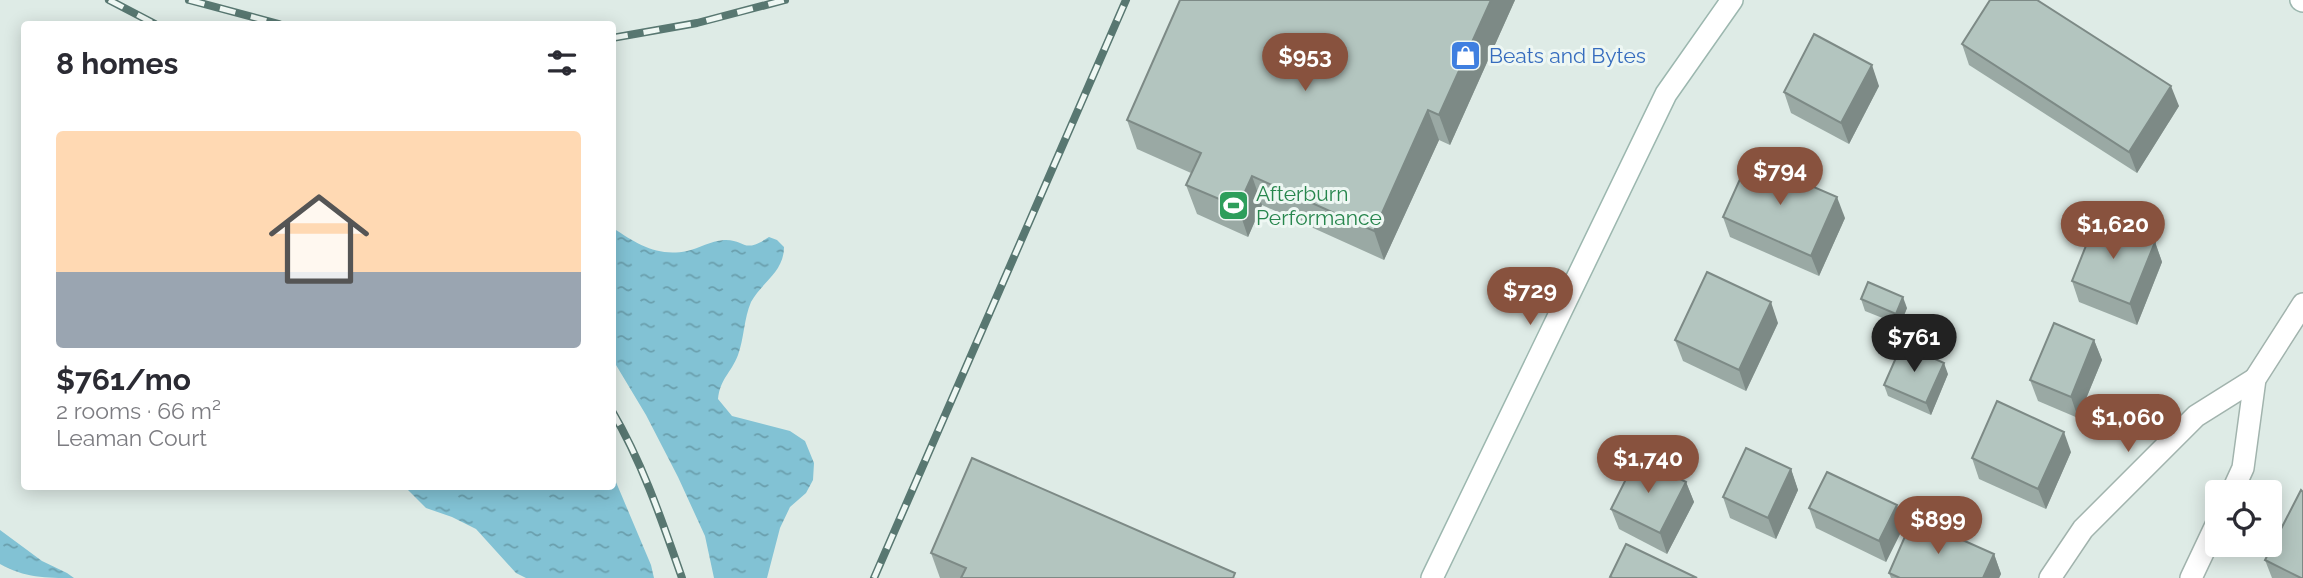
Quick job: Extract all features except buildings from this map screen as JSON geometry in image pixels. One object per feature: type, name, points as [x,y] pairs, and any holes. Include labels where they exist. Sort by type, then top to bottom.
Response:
[{"type":"main road","points":[[1433,578],[1666,94],[1732,0]]},
{"type":"main road","points":[[2238,480],[2243,468],[2255,379],[2303,304]]},
{"type":"main road","points":[[2050,578],[2083,529],[2196,416],[2255,379]]},
{"type":"main road","points":[[2191,578],[2205,548]]},
{"type":"water","points":[[616,230],[648,248],[666,252],[687,251],[724,240],[749,246],[769,237],[777,240],[784,247],[783,256],[776,270],[751,302],[738,355],[721,386],[718,399],[732,416],[790,431],[805,441],[814,463],[813,480],[806,493],[790,507],[780,528],[767,578],[714,578],[705,536],[646,415],[616,365]]},
{"type":"water","points":[[616,482],[654,578],[526,578],[516,573],[476,529],[426,508],[408,490],[616,490]]},
{"type":"water","points":[[0,530],[42,561],[74,578],[36,576],[0,564]]},
{"type":"railway","points":[[109,0],[149,21]]},
{"type":"railway","points":[[189,0],[268,21]]},
{"type":"railway","points":[[616,37],[697,23],[785,0]]},
{"type":"railway","points":[[874,578],[1126,0]]},
{"type":"railway","points":[[616,418],[642,472],[682,578]]},
{"type":"place","name":"Beats and Bytes","points":[[1466,56]]},
{"type":"place","name":"Afterburn Performance","points":[[1233,206]]}]
